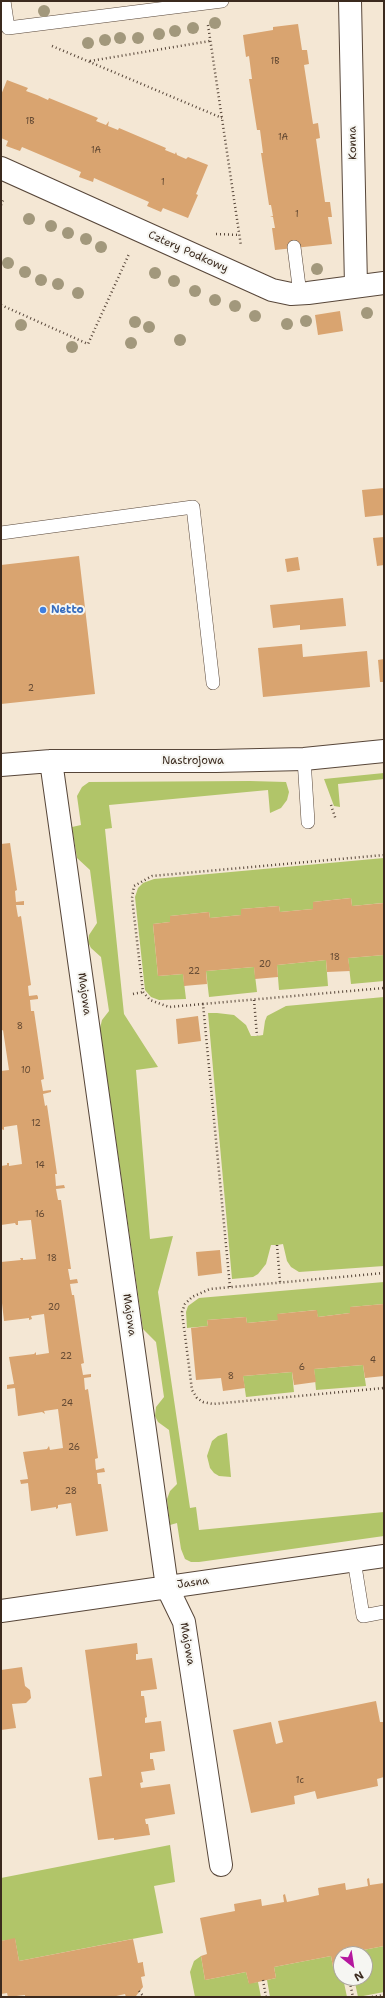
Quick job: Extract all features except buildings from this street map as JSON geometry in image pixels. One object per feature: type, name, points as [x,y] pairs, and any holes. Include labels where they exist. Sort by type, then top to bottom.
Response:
[{"type":"street","name":"Konna","points":[[350,1],[356,286]]},
{"type":"street","name":"Cztery Podkowy","points":[[1,168],[272,290],[291,294],[300,294],[384,283]]},
{"type":"street","name":"Nastrojowa","points":[[1,765],[51,761],[304,759],[384,751]]},
{"type":"street","name":"Majowa","points":[[51,761],[167,1587],[184,1622],[220,1865]]},
{"type":"street","name":"Jasna","points":[[1,1611],[384,1556]]},
{"type":"lane","points":[[4,1],[8,28],[204,2],[222,1]]},
{"type":"lane","points":[[294,247],[300,294]]},
{"type":"lane","points":[[1,533],[193,507],[213,683]]},
{"type":"lane","points":[[304,759],[308,822]]},
{"type":"lane","points":[[354,1560],[363,1616],[384,1612]]},
{"type":"path","points":[[204,2],[240,235]]},
{"type":"path","points":[[41,24],[43,42],[222,118]]},
{"type":"path","points":[[90,61],[210,41]]},
{"type":"path","points":[[1,305],[88,344],[140,230]]},
{"type":"path","points":[[384,855],[146,878],[134,886],[132,892],[141,987],[143,992],[150,1000],[169,1008],[384,988]]},
{"type":"path","points":[[133,994],[143,992]]},
{"type":"path","points":[[254,1000],[257,1036]]},
{"type":"path","points":[[203,1004],[230,1287]]},
{"type":"path","points":[[277,1245],[280,1282]]},
{"type":"path","points":[[384,1273],[210,1289],[197,1294],[185,1304],[182,1312],[192,1390],[197,1398],[213,1404],[384,1388]]},
{"type":"path","points":[[263,1980],[266,1997]]},
{"type":"path","points":[[351,1986],[353,1997]]},
{"type":"path","points":[[140,1991],[144,1997]]},
{"type":"path","points":[[372,1997],[384,1995]]},
{"type":"green space","points":[[384,773],[384,779],[338,784],[340,807],[334,806],[324,779]]},
{"type":"green space","points":[[89,782],[286,782],[289,792],[287,800],[281,808],[270,813],[268,790],[109,805],[112,828],[105,829],[124,1014],[158,1067],[136,1070],[150,1239],[173,1236],[158,1292],[190,1508],[196,1507],[199,1530],[384,1512],[384,1536],[191,1562],[185,1559],[181,1549],[177,1523],[170,1525],[167,1499],[170,1491],[177,1484],[169,1430],[158,1422],[155,1416],[156,1407],[164,1397],[156,1342],[143,1329],[100,1028],[102,1020],[109,1011],[101,957],[91,948],[88,942],[89,935],[97,923],[90,870],[77,858],[72,827],[81,825],[77,796],[82,787]]},
{"type":"green space","points":[[384,858],[383,903],[352,906],[351,898],[313,902],[313,909],[280,912],[279,906],[241,909],[241,915],[210,918],[209,912],[170,916],[170,922],[153,924],[158,976],[183,974],[186,999],[159,1000],[151,997],[145,990],[135,897],[138,888],[143,883],[154,879]]},
{"type":"green space","points":[[384,955],[384,981],[351,984],[348,958]]},
{"type":"green space","points":[[326,960],[328,986],[279,990],[277,965]]},
{"type":"green space","points":[[254,967],[257,992],[209,997],[206,971]]},
{"type":"green space","points":[[384,997],[384,1266],[299,1272],[291,1267],[287,1261],[283,1244],[271,1245],[266,1264],[258,1274],[253,1277],[232,1279],[208,1013],[234,1015],[246,1025],[251,1036],[257,1036],[263,1035],[267,1016],[286,1006]]},
{"type":"green space","points":[[384,1282],[384,1304],[350,1307],[350,1313],[318,1317],[316,1310],[278,1314],[278,1320],[247,1323],[246,1317],[207,1320],[208,1326],[187,1328],[186,1312],[188,1306],[199,1298]]},
{"type":"green space","points":[[363,1365],[366,1386],[316,1390],[314,1369]]},
{"type":"green space","points":[[292,1372],[294,1392],[246,1397],[243,1376]]},
{"type":"green space","points":[[227,1433],[231,1477],[219,1476],[214,1473],[210,1468],[207,1456],[212,1441],[218,1436]]},
{"type":"green space","points":[[170,1845],[175,1882],[154,1886],[163,1933],[19,1961],[15,1939],[1,1941],[1,1878]]},
{"type":"green space","points":[[384,1946],[384,1992],[358,1997],[356,1986],[373,1986],[373,1948]]},
{"type":"green space","points":[[201,1956],[205,1980],[246,1972],[249,1983],[258,1982],[261,1997],[195,1997],[190,1972],[194,1961]]},
{"type":"green space","points":[[331,1956],[333,1967],[333,1986],[345,1986],[347,1997],[270,1997],[267,1980],[276,1978],[274,1967]]},
{"type":"place","name":"Netto","points":[[43,610]]}]
